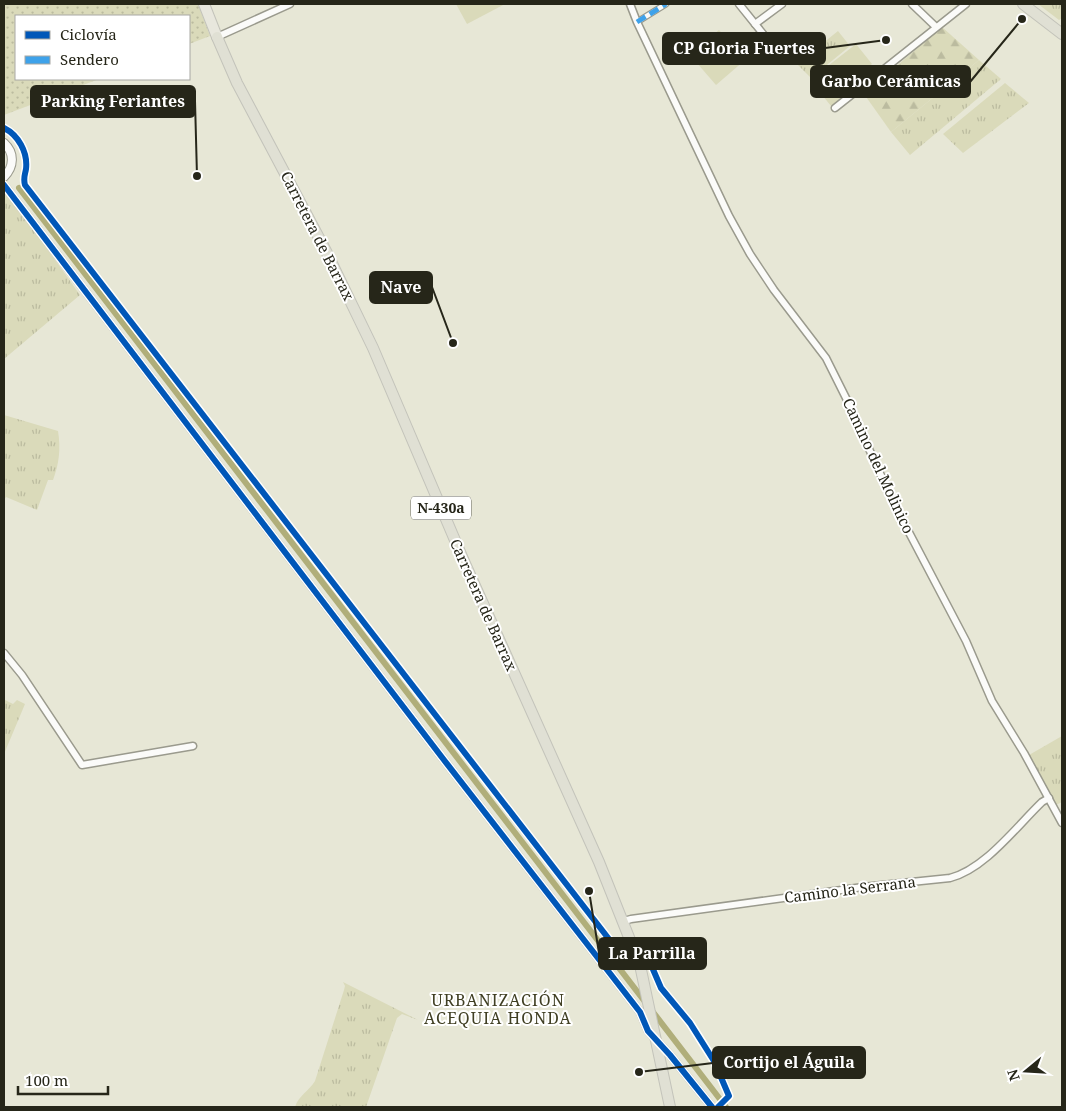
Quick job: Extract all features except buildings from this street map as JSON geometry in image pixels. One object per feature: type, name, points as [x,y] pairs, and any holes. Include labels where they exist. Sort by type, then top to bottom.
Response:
[{"type":"highway","points":[[1023,4],[1062,34]]},
{"type":"highway","name":"Carretera de Barrax","points":[[217,37],[237,83],[326,251],[373,348],[463,560],[624,921],[640,965],[670,1107]]},
{"type":"main road","points":[[204,4],[217,37]]},
{"type":"street","points":[[217,37],[278,6],[290,4]]},
{"type":"street","name":"Camino del Molinico","points":[[630,4],[729,216],[750,254],[774,290],[826,358],[892,500],[966,640],[992,701],[1024,753],[1062,823]]},
{"type":"street","points":[[637,22],[666,4]]},
{"type":"street","points":[[739,4],[768,40]]},
{"type":"street","points":[[756,24],[782,4]]},
{"type":"street","points":[[912,4],[936,27]]},
{"type":"street","points":[[835,108],[966,4]]},
{"type":"street","points":[[4,143],[10,151],[12,158],[9,172],[4,177]]},
{"type":"street","points":[[4,186],[456,776],[640,1012],[648,1031],[712,1107]]},
{"type":"street","points":[[4,653],[22,675],[82,764],[193,746]]},
{"type":"street","name":"Camino la Serrana","points":[[624,921],[863,887],[950,878],[963,874],[982,860],[1042,802],[1049,798]]},
{"type":"green space","points":[[4,4],[198,4],[210,36],[190,44],[190,15],[15,15],[15,80],[96,80],[4,115]]},
{"type":"green space","points":[[456,4],[505,4],[467,24]]},
{"type":"green space","points":[[1038,4],[1062,4],[1062,18],[1059,20]]},
{"type":"green space","points":[[942,27],[979,60],[891,132],[864,94]]},
{"type":"green space","points":[[719,30],[745,60],[716,85],[690,55]]},
{"type":"green space","points":[[838,31],[850,46],[811,78],[797,64]]},
{"type":"green space","points":[[856,44],[872,64],[867,68],[864,67],[836,89],[842,97],[831,106],[810,80]]},
{"type":"green space","points":[[979,60],[1001,79],[910,155],[891,132]]},
{"type":"green space","points":[[1005,83],[1029,103],[963,153],[943,134]]},
{"type":"green space","points":[[8,193],[80,295],[4,359],[4,195]]},
{"type":"green space","points":[[4,415],[58,431],[59,456],[57,468],[53,480],[48,480],[37,510],[6,497],[4,500]]},
{"type":"green space","points":[[5,700],[13,704],[17,700],[25,704],[4,754]]},
{"type":"green space","points":[[1062,736],[1062,802],[1056,805],[1029,755]]},
{"type":"green space","points":[[343,982],[418,1020],[402,1014],[397,1018],[366,1107],[295,1107],[299,1099],[315,1081],[344,990]]},
{"type":"waterway","points":[[19,188],[726,1107]]},
{"type":"marked path","points":[[637,22],[666,4]]},
{"type":"cycle path","points":[[4,128],[14,135],[24,150],[26,163],[25,185],[629,965],[649,963],[652,967],[661,988],[690,1023],[714,1061],[729,1096],[718,1107]]},
{"type":"cycle path","points":[[4,185],[444,760],[640,1012],[648,1031],[712,1107]]},
{"type":"place","name":"Garbo Cerámicas","points":[[1022,19]]},
{"type":"place","name":"CP Gloria Fuertes","points":[[886,40]]},
{"type":"place","name":"Parking Feriantes","points":[[197,176]]},
{"type":"place","name":"Nave","points":[[453,343]]},
{"type":"place","name":"La Parrilla","points":[[589,891]]},
{"type":"place","name":"Cortijo el Águila","points":[[639,1072]]},
{"type":"district","name":"URBANIZACIÓN ACEQUIA HONDA","points":[[498,1009]]}]
